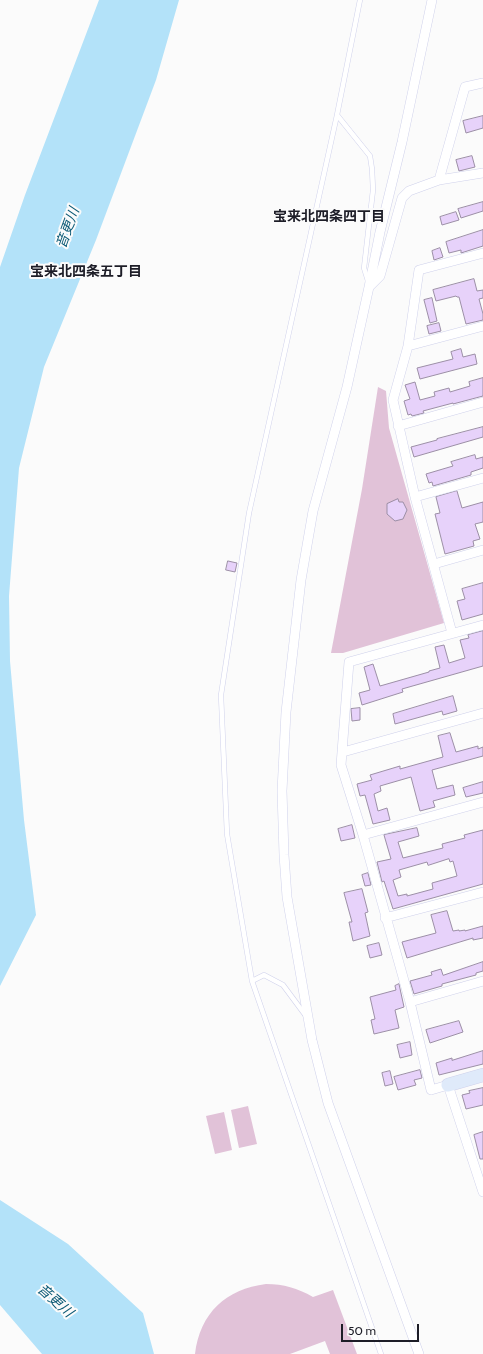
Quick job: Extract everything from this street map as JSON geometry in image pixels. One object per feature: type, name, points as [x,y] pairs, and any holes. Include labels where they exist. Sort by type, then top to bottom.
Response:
[{"type":"street","points":[[420,1354],[328,1103],[312,1040],[287,897],[284,862],[282,791],[286,712],[301,580],[313,511],[347,387],[432,0]]},
{"type":"street","points":[[439,180],[465,87],[483,83]]},
{"type":"street","points":[[370,287],[380,276],[402,198],[409,191],[439,180],[483,173]]},
{"type":"street","points":[[452,633],[415,497],[393,400],[408,346],[419,270],[483,253]]},
{"type":"street","points":[[408,346],[483,326]]},
{"type":"street","points":[[398,426],[483,402]]},
{"type":"street","points":[[415,497],[483,478]]},
{"type":"street","points":[[434,564],[483,550]]},
{"type":"street","points":[[483,625],[349,662],[341,765],[363,835],[385,918],[410,1002],[431,1090],[483,1075]]},
{"type":"street","points":[[343,752],[483,713]]},
{"type":"street","points":[[363,835],[483,802]]},
{"type":"street","points":[[385,918],[483,892]]},
{"type":"street","points":[[410,1002],[483,981]]},
{"type":"street","points":[[448,1085],[483,1192]]},
{"type":"lane","points":[[360,0],[337,115],[249,513],[221,695],[227,834],[252,981],[381,1354]]},
{"type":"lane","points":[[337,115],[370,156],[373,190],[364,268],[370,287]]},
{"type":"lane","points":[[252,981],[264,975],[283,985],[309,1021]]},
{"type":"shaded area","points":[[378,387],[386,391],[389,428],[444,623],[343,653],[331,653],[362,489]]},
{"type":"shaded area","points":[[248,1106],[257,1144],[239,1148],[231,1110]]},
{"type":"shaded area","points":[[224,1112],[232,1150],[215,1154],[206,1116]]},
{"type":"shaded area","points":[[266,1284],[290,1287],[313,1297],[333,1290],[357,1354],[330,1354],[325,1341],[290,1354],[195,1354],[198,1339],[203,1326],[209,1315],[217,1306],[239,1291]]},
{"type":"water","name":"音更川","points":[[99,0],[179,0],[156,80],[96,240],[44,367],[19,468],[9,596],[10,661],[24,820],[36,915],[0,986],[0,267],[25,195]]},
{"type":"water","name":"音更川","points":[[0,1200],[68,1244],[143,1313],[154,1354],[42,1354],[0,1305]]},
{"type":"building","points":[[483,116],[483,128],[466,133],[463,121]]},
{"type":"building","points":[[472,156],[475,167],[459,171],[456,160]]},
{"type":"building","points":[[483,202],[483,211],[461,218],[458,209]]},
{"type":"building","points":[[456,212],[459,220],[442,225],[440,217]]},
{"type":"building","points":[[483,230],[483,246],[461,253],[461,250],[449,253],[446,242]]},
{"type":"building","points":[[440,248],[443,257],[434,260],[432,251]]},
{"type":"building","points":[[474,279],[477,291],[483,290],[483,298],[479,299],[483,320],[466,324],[459,297],[456,296],[436,301],[433,290]]},
{"type":"building","points":[[432,298],[437,321],[430,323],[424,300]]},
{"type":"building","points":[[439,323],[441,331],[429,334],[427,326]]},
{"type":"building","points":[[461,349],[463,357],[475,354],[477,364],[420,379],[417,368],[453,359],[451,352]]},
{"type":"building","points":[[483,378],[483,396],[423,411],[424,413],[412,416],[411,414],[408,415],[404,401],[410,399],[405,385],[415,382],[420,400],[435,396],[434,392],[449,388],[450,392],[470,386],[469,382]]},
{"type":"building","points":[[483,427],[483,437],[414,457],[411,447]]},
{"type":"building","points":[[475,455],[476,459],[483,457],[483,468],[471,472],[471,475],[433,486],[432,482],[429,483],[426,474],[453,466],[451,462]]},
{"type":"building","points":[[457,491],[462,508],[483,502],[483,522],[475,524],[480,539],[473,541],[474,546],[445,554],[435,514],[440,513],[436,497]]},
{"type":"building","points":[[398,499],[399,502],[403,502],[407,510],[403,519],[395,521],[387,514],[387,504]]},
{"type":"building","points":[[228,561],[237,563],[235,572],[226,570]]},
{"type":"building","points":[[483,583],[483,614],[462,620],[457,601],[465,599],[462,589]]},
{"type":"building","points":[[483,631],[483,666],[402,689],[403,692],[362,705],[359,693],[370,690],[364,667],[373,664],[380,686],[429,672],[440,668],[435,647],[444,645],[449,663],[465,658],[460,640],[469,638],[468,635]]},
{"type":"building","points":[[453,696],[457,711],[443,715],[442,711],[395,724],[393,714]]},
{"type":"building","points":[[360,708],[360,720],[352,721],[351,709]]},
{"type":"building","points":[[450,733],[456,752],[478,746],[478,749],[483,747],[483,756],[432,770],[437,789],[453,785],[455,795],[433,801],[435,807],[420,811],[411,777],[380,786],[381,791],[374,794],[378,811],[387,808],[390,820],[373,824],[365,795],[360,796],[357,784],[372,780],[370,775],[400,766],[400,769],[443,757],[438,736]]},
{"type":"building","points":[[483,782],[483,793],[466,797],[463,788]]},
{"type":"building","points":[[352,825],[355,838],[341,841],[338,829]]},
{"type":"building","points":[[417,828],[419,836],[398,842],[403,858],[443,848],[442,844],[465,838],[464,835],[483,830],[483,884],[393,909],[384,881],[382,882],[377,862],[391,859],[384,835]],"holes":[[[449,859],[450,862],[453,861],[457,876],[432,883],[433,889],[407,896],[407,894],[398,896],[393,880],[401,877],[399,870],[427,862],[428,865]]]},
{"type":"building","points":[[368,873],[371,885],[365,886],[362,875]]},
{"type":"building","points":[[362,889],[368,912],[365,913],[370,936],[353,941],[349,922],[352,922],[344,893]]},
{"type":"building","points":[[447,911],[453,931],[465,931],[483,926],[483,938],[473,940],[473,938],[407,958],[402,942],[436,933],[431,915]]},
{"type":"building","points":[[379,943],[382,955],[370,958],[367,946]]},
{"type":"building","points":[[483,962],[483,971],[476,973],[476,975],[442,984],[442,986],[414,994],[410,981],[432,975],[431,972],[441,969],[443,975]]},
{"type":"building","points":[[399,984],[404,1007],[395,1010],[399,1028],[374,1034],[371,1020],[375,1019],[370,997],[396,990],[395,986]]},
{"type":"building","points":[[459,1021],[463,1032],[430,1043],[426,1030]]},
{"type":"building","points":[[410,1042],[412,1055],[400,1058],[397,1045]]},
{"type":"building","points":[[483,1051],[483,1064],[439,1075],[436,1063]]},
{"type":"building","points":[[420,1070],[422,1078],[414,1080],[416,1085],[398,1090],[394,1077]]},
{"type":"building","points":[[390,1071],[393,1084],[385,1086],[382,1073]]},
{"type":"building","points":[[483,1088],[483,1105],[466,1109],[462,1095],[470,1093],[469,1091]]},
{"type":"building","points":[[483,1132],[483,1159],[480,1159],[474,1135]]},
{"type":"district","name":"宝来北四条四丁目","points":[[329,217]]},
{"type":"district","name":"宝来北四条五丁目","points":[[86,272]]}]
